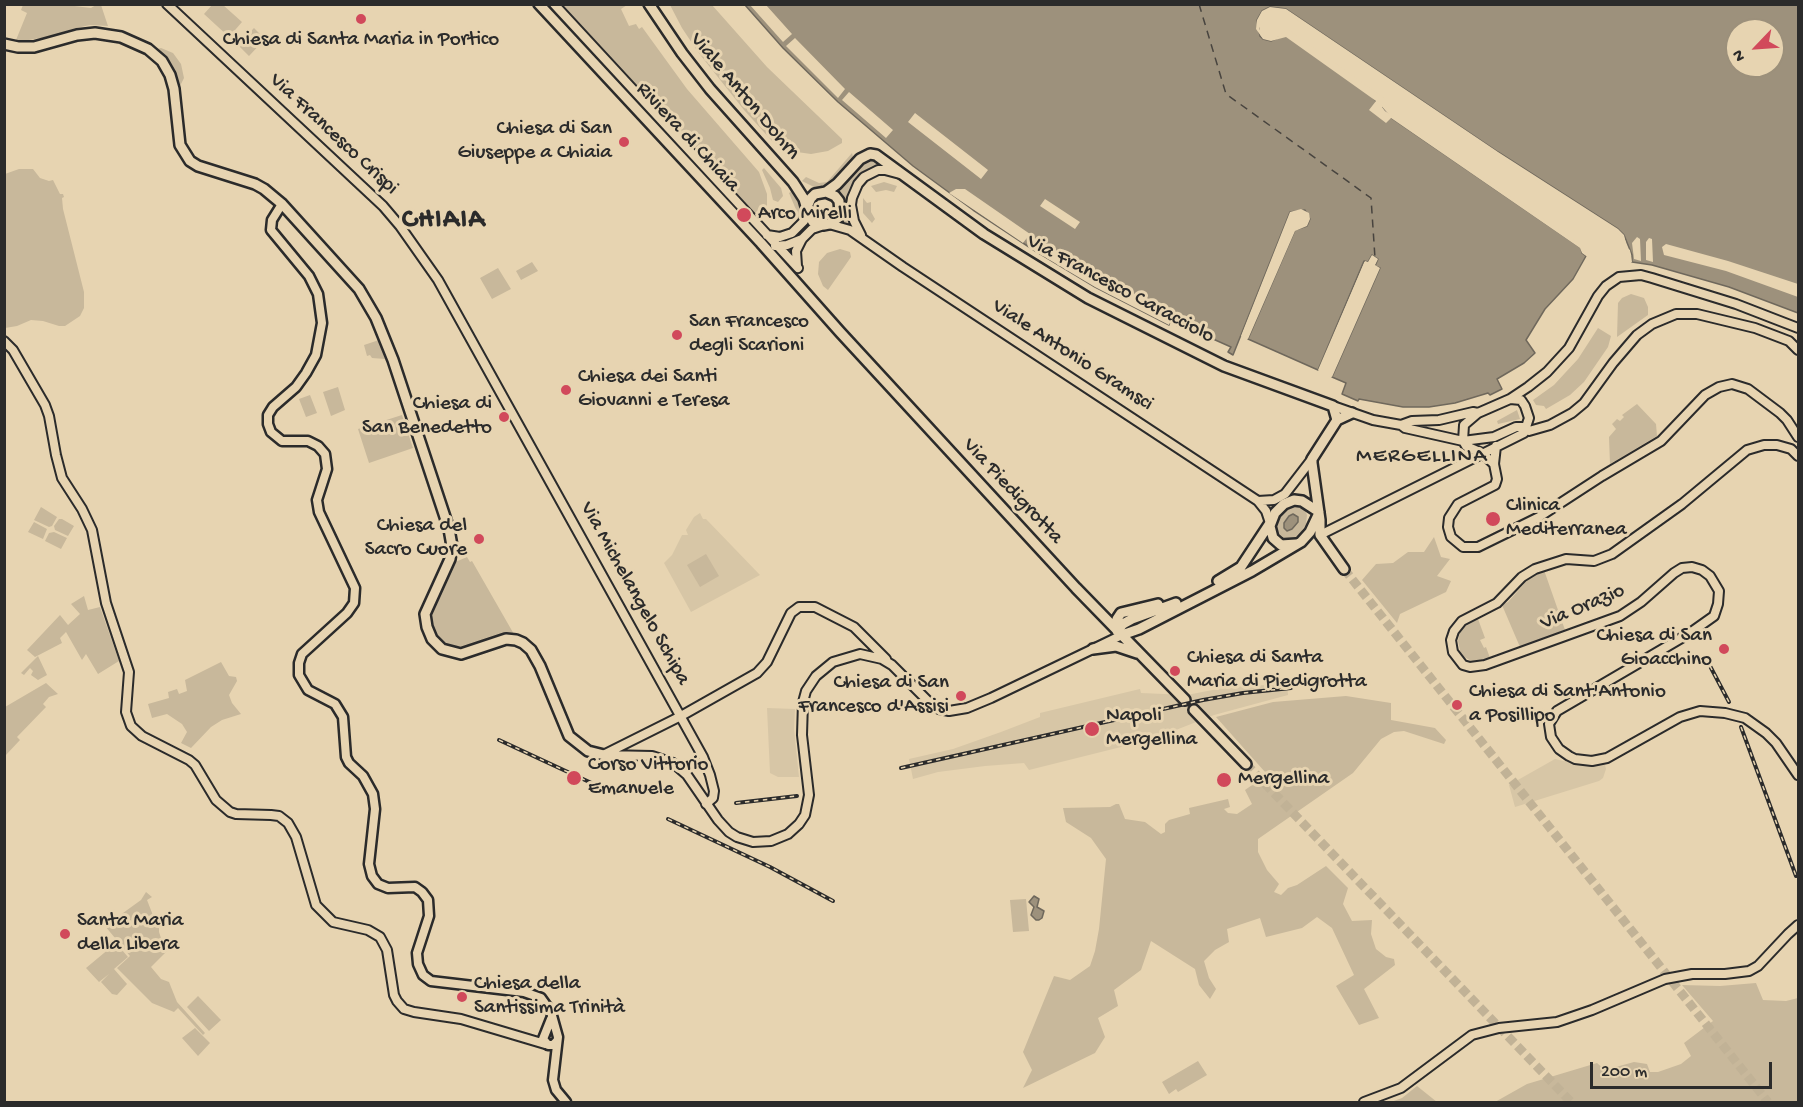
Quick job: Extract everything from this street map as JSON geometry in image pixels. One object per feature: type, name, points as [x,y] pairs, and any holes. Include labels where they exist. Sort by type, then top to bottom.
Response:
[{"type":"main road","name":"Riviera di Chiaia","points":[[539,4],[764,239],[775,259],[881,376]]},
{"type":"main road","name":"Viale Anton Dohrn","points":[[649,4],[706,84],[793,182],[807,207]]},
{"type":"main road","points":[[7,43],[34,47],[77,35],[94,33],[113,34],[141,45],[158,57],[168,70],[174,89],[179,140],[182,150],[190,161],[198,166],[255,184],[282,204],[359,289],[376,318],[393,360],[447,519],[452,542],[447,569],[425,614],[427,627],[434,642],[444,651],[461,654],[506,639],[516,640],[529,648],[536,658],[568,736],[588,751],[603,754]]},
{"type":"main road","name":"Via Francesco Caracciolo","points":[[823,192],[837,184],[860,159],[870,154],[876,155],[984,234],[1088,298],[1224,366],[1335,413]]},
{"type":"main road","name":"Viale Anton Dohrn","points":[[793,182],[803,188],[823,192]]},
{"type":"main road","points":[[823,192],[836,196],[840,207],[838,218],[826,225],[813,222],[807,207],[811,198],[823,192]]},
{"type":"main road","points":[[282,204],[272,220],[271,230],[309,276],[318,294],[322,323],[316,355],[296,387],[273,407],[268,415],[268,424],[271,432],[282,441],[308,441],[318,446],[325,454],[327,469],[317,500],[319,512],[355,588],[354,603],[347,613],[302,654],[299,675],[308,690],[335,704],[343,717],[346,756],[349,763],[363,776],[373,794],[375,809],[369,864],[372,876],[378,884],[388,888],[415,887],[428,900],[429,915],[417,953],[418,964],[423,975],[431,981],[533,994],[546,1003],[551,1012],[553,1080],[556,1090],[566,1102]]},
{"type":"main road","name":"Via Piedigrotta","points":[[881,376],[1119,633],[1185,700]]},
{"type":"main road","points":[[1344,569],[1320,535],[1312,459],[1335,413],[1352,413]]},
{"type":"main road","points":[[1119,633],[1125,623],[1234,576],[1243,566],[1274,514],[1286,503],[1297,500],[1319,512]]},
{"type":"main road","points":[[1307,504],[1312,514],[1313,526]]},
{"type":"main road","points":[[1119,633],[1144,626],[1301,542],[1308,536],[1319,512]]},
{"type":"main road","points":[[1270,523],[1270,534],[1279,543],[1289,546],[1320,535]]},
{"type":"main road","points":[[1119,633],[1117,619],[1122,613],[1189,596]]},
{"type":"main road","points":[[1142,615],[1147,620],[1144,626]]},
{"type":"main road","points":[[1092,649],[1104,646],[1120,647],[1144,657]]},
{"type":"main road","points":[[1194,710],[1246,764]]},
{"type":"street","name":"Via Francesco Crispi","points":[[167,4],[392,216],[444,290],[508,404]]},
{"type":"street","points":[[554,4],[764,239],[778,247],[798,268],[796,251],[802,239],[812,229],[826,225]]},
{"type":"street","points":[[865,242],[852,213],[854,191],[864,177],[878,170],[902,175]]},
{"type":"street","points":[[775,259],[778,247],[786,236],[801,225],[807,207]]},
{"type":"street","name":"Viale Antonio Gramsci","points":[[826,225],[850,230],[1258,501]]},
{"type":"street","points":[[764,239],[786,236]]},
{"type":"street","points":[[778,247],[802,239]]},
{"type":"street","name":"Via Francesco Caracciolo","points":[[1401,425],[1412,421],[1439,420],[1473,412],[1479,413],[1510,399],[1547,372],[1569,348],[1598,296],[1606,286],[1619,277],[1641,275],[1652,278],[1736,304],[1798,328]]},
{"type":"street","points":[[1479,413],[1464,425],[1463,441],[1494,437],[1516,427],[1524,427],[1530,432],[1545,427],[1572,413],[1584,403],[1637,335],[1652,324],[1676,314],[1697,314],[1755,328],[1789,340],[1798,350]]},
{"type":"street","points":[[4,341],[28,374],[47,410],[62,478],[82,509],[92,530],[106,603],[129,672],[126,712],[131,726],[142,736],[195,765],[216,800],[230,812],[279,816],[288,822],[296,837],[316,904],[333,922],[368,930],[380,937],[387,950],[394,994],[404,1009],[461,1019],[520,1038],[550,1038]]},
{"type":"street","points":[[1496,446],[1494,464],[1497,478],[1495,485],[1458,504],[1449,518],[1448,527],[1451,537],[1463,547],[1478,547],[1539,517],[1661,441],[1705,395],[1719,387],[1732,384],[1748,388],[1788,420],[1798,438]]},
{"type":"street","points":[[1320,535],[1524,433],[1529,418],[1525,406],[1521,400],[1510,399]]},
{"type":"street","name":"Via Michelangelo Schipa","points":[[508,404],[681,716],[710,775],[714,795],[706,804]]},
{"type":"street","name":"Via Francesco Caracciolo","points":[[1335,413],[1352,413],[1463,441],[1466,446],[1482,453]]},
{"type":"street","name":"Via Orazio","points":[[1798,456],[1791,449],[1777,445],[1764,445],[1747,450],[1682,504],[1608,557],[1594,561],[1566,559],[1529,572],[1497,603],[1459,624],[1452,636],[1451,644],[1455,656],[1463,665],[1470,667],[1485,665],[1620,616],[1641,603],[1682,568],[1692,567],[1702,570],[1710,576],[1719,591],[1714,616],[1698,629],[1557,711],[1549,724],[1551,737],[1559,749],[1569,756],[1592,762],[1607,758],[1680,717],[1701,711],[1725,713],[1745,718],[1766,733],[1776,743],[1798,775]]},
{"type":"street","points":[[1482,453],[1494,464]]},
{"type":"street","points":[[1258,501],[1274,500],[1285,494],[1312,459]]},
{"type":"street","points":[[1258,501],[1266,511],[1270,523]]},
{"type":"street","points":[[603,754],[681,716],[757,674],[767,662],[792,611],[801,607],[815,607],[854,627],[929,702],[939,709],[949,711],[967,708],[991,698],[1109,641],[1119,633]]},
{"type":"street","points":[[603,754],[659,757],[677,765],[687,775],[724,827],[747,840],[771,841],[794,830],[805,815],[809,795],[801,735],[802,710],[806,691],[816,676],[830,664],[865,651],[868,646],[864,636]]},
{"type":"street","points":[[860,654],[878,657],[892,665]]},
{"type":"street","points":[[636,756],[633,745],[644,735]]},
{"type":"street","points":[[1364,1102],[1401,1088],[1472,1035],[1498,1028],[1557,1022],[1665,979],[1692,974],[1749,971],[1758,966],[1798,925]]},
{"type":"shaded area","points":[[58,4],[91,8],[101,5],[108,26],[90,25],[52,36],[16,40],[27,13],[21,10],[23,5]]},
{"type":"shaded area","points":[[212,5],[223,5],[242,22],[229,37],[204,14]]},
{"type":"shaded area","points":[[562,5],[627,5],[621,9],[629,26],[636,24],[639,29],[642,27],[687,89],[759,172],[767,194],[767,206],[763,214],[759,217]]},
{"type":"shaded area","points":[[670,5],[712,5],[767,67],[842,139],[842,143],[828,151],[811,154],[790,151],[773,142],[698,52]]},
{"type":"shaded area","points":[[745,5],[1798,5],[1798,313],[1729,287],[1652,265],[1632,262],[1632,255],[1624,235],[1618,229],[1498,152],[1286,9],[1270,7],[1262,11],[1257,20],[1260,36],[1263,39],[1271,41],[1288,33],[1363,86],[1390,117],[1581,248],[1582,253],[1586,256],[1573,279],[1545,309],[1526,340],[1535,353],[1524,363],[1497,379],[1502,389],[1490,395],[1488,393],[1455,403],[1429,407],[1403,407],[1359,399],[1358,401],[1342,394],[1346,383],[1332,377],[1380,268],[1375,266],[1378,259],[1372,255],[1368,262],[1364,261],[1318,370],[1248,339],[1295,230],[1307,226],[1310,219],[1305,210],[1290,212],[1233,355],[1228,352],[1231,347],[1195,331],[1193,334],[1170,322],[1169,325],[1095,287],[1032,249],[913,166],[838,102],[783,48]]},
{"type":"shaded area","points":[[254,28],[265,39],[249,56],[238,45]]},
{"type":"shaded area","points":[[161,48],[173,53],[181,64],[184,78],[179,88],[172,65],[157,49]]},
{"type":"shaded area","points":[[852,153],[853,157],[830,185],[816,188],[802,181],[806,177],[819,183],[827,182]]},
{"type":"shaded area","points":[[869,158],[878,159],[882,163],[862,172],[849,189],[845,207],[842,197],[835,191],[858,165]]},
{"type":"shaded area","points":[[764,168],[781,188],[783,196],[778,202],[773,200],[762,170]]},
{"type":"shaded area","points":[[19,169],[33,169],[40,178],[53,180],[64,197],[62,198],[63,209],[84,292],[84,308],[80,316],[65,326],[31,320],[5,328],[5,174]]},
{"type":"shaded area","points":[[884,182],[897,186],[894,192],[886,190],[876,192],[871,186]]},
{"type":"shaded area","points":[[792,191],[799,199],[802,211],[796,225],[797,212],[789,193]]},
{"type":"shaded area","points":[[863,198],[867,203],[871,202],[871,212],[875,219],[872,223],[863,213]]},
{"type":"shaded area","points":[[845,207],[852,228],[841,222],[845,216]]},
{"type":"shaded area","points":[[840,249],[850,252],[851,257],[828,290],[823,286],[818,274],[819,262],[827,253]]},
{"type":"shaded area","points":[[532,262],[538,271],[521,280],[516,271]]},
{"type":"shaded area","points":[[498,268],[511,289],[492,299],[480,278]]},
{"type":"shaded area","points":[[1631,294],[1644,298],[1648,307],[1648,315],[1617,337],[1618,303],[1622,298]]},
{"type":"shaded area","points":[[1598,328],[1611,336],[1608,347],[1584,382],[1570,395],[1546,409],[1544,406],[1536,405],[1533,400],[1554,385],[1578,359]]},
{"type":"shaded area","points":[[379,340],[385,359],[367,356],[364,345]]},
{"type":"shaded area","points":[[338,387],[345,410],[331,416],[323,392]]},
{"type":"shaded area","points":[[310,395],[317,413],[306,417],[299,399]]},
{"type":"shaded area","points":[[1637,404],[1656,424],[1657,436],[1610,464],[1609,437],[1616,429],[1612,424],[1617,419],[1620,421],[1624,417],[1622,415]]},
{"type":"shaded area","points":[[1517,410],[1520,419],[1498,424],[1497,421]]},
{"type":"shaded area","points":[[402,415],[413,448],[369,463],[358,429]]},
{"type":"shaded area","points":[[1293,505],[1304,508],[1307,515],[1306,524],[1298,536],[1284,541],[1277,536],[1275,525],[1279,515]]},
{"type":"shaded area","points":[[41,507],[57,517],[52,526],[49,527],[34,520]]},
{"type":"shaded area","points":[[700,513],[703,519],[706,519],[760,575],[691,612],[664,563],[672,555],[682,535],[688,535],[686,530],[694,517]]},
{"type":"shaded area","points":[[1293,514],[1298,517],[1298,522],[1287,531],[1284,523]]},
{"type":"shaded area","points":[[59,519],[74,526],[68,536],[55,530],[54,526]]},
{"type":"shaded area","points":[[34,522],[47,529],[43,539],[28,532]]},
{"type":"shaded area","points":[[54,532],[67,538],[61,549],[45,541],[49,533]]},
{"type":"shaded area","points":[[1434,537],[1441,557],[1450,559],[1437,576],[1451,581],[1446,592],[1400,614],[1397,623],[1362,580],[1376,564],[1393,563],[1408,552],[1424,552]]},
{"type":"shaded area","points":[[706,554],[719,576],[700,587],[687,565]]},
{"type":"shaded area","points":[[467,557],[470,562],[472,561],[515,636],[464,650],[446,647],[435,637],[429,618],[432,605],[453,563]]},
{"type":"shaded area","points":[[1544,570],[1565,630],[1520,647],[1502,605],[1508,602],[1533,574]]},
{"type":"shaded area","points":[[84,596],[88,610],[100,607],[119,661],[98,674],[86,654],[82,660],[66,632],[60,638],[62,643],[35,657],[27,650],[60,615],[68,625],[80,614],[71,604]]},
{"type":"shaded area","points":[[1478,619],[1485,638],[1480,640],[1484,648],[1486,647],[1490,658],[1473,662],[1461,655],[1458,641],[1464,627]]},
{"type":"shaded area","points":[[38,656],[47,675],[38,680],[31,675],[33,671],[30,668],[24,675],[21,673]]},
{"type":"shaded area","points":[[221,662],[229,676],[236,677],[237,681],[229,695],[241,714],[222,720],[211,727],[191,748],[181,743],[187,732],[182,724],[167,714],[152,718],[148,704],[169,698],[168,692],[177,689],[179,694],[187,691],[185,680]]},
{"type":"shaded area","points":[[46,683],[58,694],[49,697],[43,704],[46,707],[17,737],[20,740],[5,756],[5,707]]},
{"type":"shaded area","points":[[1287,684],[1288,695],[1214,715],[1153,739],[1029,770],[1024,763],[985,766],[938,772],[913,779],[909,759],[953,749],[1040,717],[1040,713],[1140,689],[1141,693],[1187,695],[1228,687]]},
{"type":"shaded area","points":[[1346,696],[1391,703],[1391,720],[1435,728],[1446,740],[1444,744],[1404,731],[1394,732],[1381,739],[1353,773],[1258,839],[1258,852],[1267,870],[1279,884],[1274,892],[1281,895],[1288,888],[1297,885],[1326,866],[1348,888],[1343,904],[1352,921],[1372,920],[1371,934],[1376,949],[1386,957],[1394,959],[1395,965],[1364,989],[1379,1018],[1359,1025],[1336,986],[1354,975],[1332,928],[1317,917],[1302,928],[1266,937],[1260,918],[1227,929],[1229,942],[1215,950],[1204,961],[1209,978],[1216,989],[1210,999],[1199,985],[1195,969],[1151,941],[1141,970],[1114,990],[1118,1006],[1098,1018],[1105,1037],[1095,1053],[1023,1088],[1032,1070],[1023,1052],[1054,976],[1070,980],[1090,966],[1099,929],[1106,859],[1091,838],[1066,822],[1063,808],[1110,807],[1119,804],[1125,819],[1145,822],[1161,834],[1165,832],[1165,824],[1169,820],[1190,814],[1189,808],[1228,799],[1230,807],[1224,809],[1228,813],[1237,814],[1252,804],[1245,790],[1265,772],[1216,717],[1273,702]]},
{"type":"shaded area","points":[[767,708],[795,709],[794,729],[799,777],[778,777],[770,773]]},
{"type":"shaded area","points":[[1555,759],[1585,766],[1605,765],[1606,769],[1603,778],[1599,781],[1515,807],[1509,785]]},
{"type":"shaded area","points":[[146,892],[152,897],[147,900],[154,918],[159,922],[162,941],[169,949],[151,967],[161,979],[169,982],[177,1002],[205,1033],[203,1035],[178,1008],[174,1012],[152,1003],[117,968],[130,956],[105,926],[141,900]]},
{"type":"shaded area","points":[[1034,896],[1039,899],[1037,907],[1044,911],[1039,920],[1031,915],[1034,907],[1029,902]]},
{"type":"shaded area","points":[[1026,899],[1029,931],[1013,932],[1010,900]]},
{"type":"shaded area","points":[[116,943],[128,957],[114,969],[127,984],[117,995],[112,994],[101,982],[109,974],[99,982],[86,968]]},
{"type":"shaded area","points":[[1756,983],[1763,1000],[1786,1001],[1798,998],[1798,1102],[1495,1102],[1527,1084],[1597,1063],[1605,1070],[1634,1062],[1647,1064],[1650,1072],[1658,1072],[1681,1064],[1691,1056],[1684,1043],[1713,1021],[1682,985],[1720,986]]},
{"type":"shaded area","points":[[198,996],[221,1020],[209,1031],[187,1007]]},
{"type":"shaded area","points":[[195,1028],[210,1043],[198,1056],[182,1038]]},
{"type":"shaded area","points":[[1198,1061],[1207,1075],[1178,1092],[1176,1089],[1169,1094],[1162,1082]]},
{"type":"shaded area","points":[[1417,1086],[1437,1102],[1391,1102],[1402,1098]]},
{"type":"pier","points":[[750,5],[766,5],[792,34],[783,42]]},
{"type":"pier","points":[[1270,7],[1286,9],[1498,152],[1618,229],[1624,235],[1632,262],[1629,262],[1628,252],[1616,232],[1285,12],[1271,10],[1264,13],[1259,28],[1262,35],[1277,37],[1287,30],[1290,31],[1384,98],[1382,107],[1385,111],[1582,245],[1589,258],[1582,253],[1580,248],[1391,118],[1386,123],[1369,110],[1376,101],[1286,37],[1271,41],[1263,39],[1256,29],[1257,20],[1262,11]]},
{"type":"pier","points":[[795,38],[845,89],[838,98],[786,46]]},
{"type":"pier","points":[[849,92],[893,130],[886,138],[842,100]]},
{"type":"pier","points":[[915,113],[988,170],[981,179],[908,122]]},
{"type":"pier","points":[[956,189],[965,189],[1030,234],[1023,243],[949,193]]},
{"type":"pier","points":[[1045,199],[1080,222],[1075,229],[1040,206]]},
{"type":"pier","points":[[1301,209],[1309,213],[1310,219],[1307,226],[1295,231],[1248,339],[1245,338],[1293,229],[1305,224],[1307,219],[1304,213],[1293,215],[1243,337],[1241,336],[1290,212]]},
{"type":"pier","points":[[1637,237],[1640,239],[1641,261],[1634,259],[1632,243]]},
{"type":"pier","points":[[1649,238],[1652,239],[1653,262],[1646,260],[1646,242]]},
{"type":"pier","points":[[1039,240],[1101,278],[1207,330],[1206,332],[1199,329],[1193,334],[1170,322],[1169,325],[1095,287],[1033,250]]},
{"type":"pier","points":[[1666,244],[1798,284],[1798,297],[1726,271],[1664,255],[1662,247]]},
{"type":"pier","points":[[1372,255],[1378,259],[1375,265],[1380,268],[1332,377],[1329,376],[1376,269],[1372,266],[1373,259],[1370,265],[1366,265],[1320,371],[1318,370],[1365,261],[1368,262]]},
{"type":"ferry route","points":[[1199,4],[1226,94],[1371,198],[1375,258]]},
{"type":"tunnel","points":[[1344,569],[1768,1102]]},
{"type":"tunnel","points":[[1246,764],[1571,1102]]},
{"type":"railway","points":[[1710,666],[1729,702]]},
{"type":"railway","points":[[901,768],[1203,700],[1291,688]]},
{"type":"railway","points":[[1741,727],[1796,876]]},
{"type":"railway","points":[[499,740],[613,793]]},
{"type":"railway","points":[[736,803],[797,796]]},
{"type":"railway","points":[[668,819],[770,867],[833,901]]},
{"type":"place","name":"Chiesa di Santa Maria in Portico","points":[[361,19]]},
{"type":"place","name":"Chiesa di San Giuseppe a Chiaia","points":[[624,142]]},
{"type":"place","name":"Arco Mirelli","points":[[744,215]]},
{"type":"place","name":"San Francesco degli Scarioni","points":[[677,335]]},
{"type":"place","name":"Chiesa dei Santi Giovanni e Teresa","points":[[566,390]]},
{"type":"place","name":"Chiesa di San Benedetto","points":[[504,417]]},
{"type":"place","name":"Clinica Mediterranea","points":[[1493,519]]},
{"type":"place","name":"Chiesa del Sacro Cuore","points":[[479,539]]},
{"type":"place","name":"Chiesa di San Gioacchino","points":[[1724,649]]},
{"type":"place","name":"Chiesa di Santa Maria di Piedigrotta","points":[[1175,671]]},
{"type":"place","name":"Chiesa di San Francesco d'Assisi","points":[[961,696]]},
{"type":"place","name":"Chiesa di Sant'Antonio a Posillipo","points":[[1457,705]]},
{"type":"place","name":"Napoli Mergellina","points":[[1092,729]]},
{"type":"place","name":"Corso Vittorio Emanuele","points":[[574,778]]},
{"type":"place","name":"Mergellina","points":[[1224,780]]},
{"type":"place","name":"Santa Maria della Libera","points":[[65,934]]},
{"type":"place","name":"Chiesa della Santissima Trinità","points":[[462,997]]},
{"type":"district","name":"CHIAIA","points":[[444,222]]},
{"type":"district","name":"MERGELLINA","points":[[1422,458]]}]
